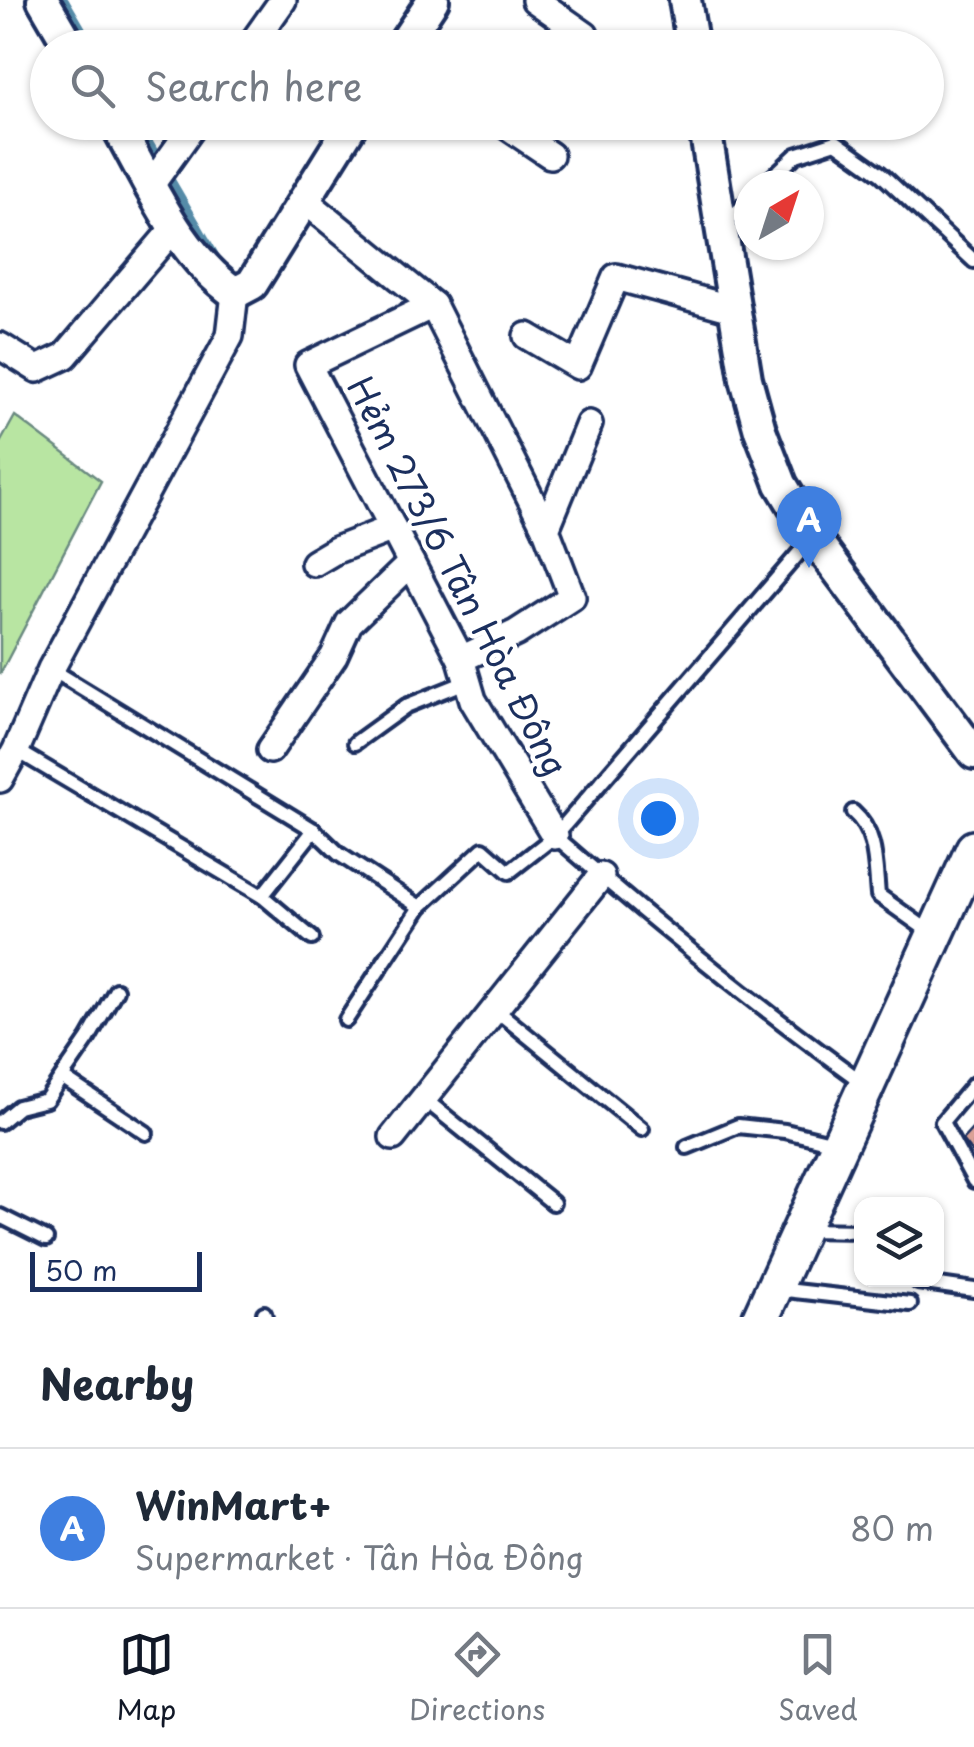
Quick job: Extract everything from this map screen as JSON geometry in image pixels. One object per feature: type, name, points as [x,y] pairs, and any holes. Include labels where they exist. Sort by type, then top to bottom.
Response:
[{"type":"main road","points":[[768,1303],[974,849]]},
{"type":"street","points":[[43,0],[60,30]]},
{"type":"street","points":[[262,30],[283,0]]},
{"type":"street","points":[[413,30],[433,0]]},
{"type":"street","points":[[535,0],[578,30]]},
{"type":"street","points":[[686,0],[690,30]]},
{"type":"street","points":[[130,140],[160,173],[174,228],[218,281],[235,293]]},
{"type":"street","points":[[160,173],[183,140]]},
{"type":"street","points":[[235,293],[252,284],[340,140]]},
{"type":"street","points":[[528,140],[550,155]]},
{"type":"street","points":[[707,140],[746,379],[781,484],[813,537],[974,752]]},
{"type":"street","points":[[303,198],[433,305],[546,529],[572,597],[464,670]]},
{"type":"street","points":[[0,346],[37,369],[65,356],[174,228]]},
{"type":"street","points":[[528,336],[578,366],[616,277],[733,310]]},
{"type":"street","points":[[0,779],[51,669],[230,336],[235,293]]},
{"type":"street","name":"Hẻm 273/6 Tân Hòa Đông","points":[[433,305],[308,366],[464,670],[473,700],[555,836]]},
{"type":"street","points":[[546,529],[590,424]]},
{"type":"street","points":[[314,564],[336,550],[392,528]]},
{"type":"street","points":[[270,750],[334,656],[349,622],[411,563]]},
{"type":"street","points":[[393,1137],[602,876]]},
{"type":"lane","points":[[780,170],[796,155],[836,142],[882,174],[974,261]]},
{"type":"lane","points":[[720,227],[734,214]]},
{"type":"lane","points":[[346,1020],[420,907],[482,849],[509,872],[555,836],[813,537]]},
{"type":"lane","points":[[51,669],[314,830],[339,854],[420,907]]},
{"type":"lane","points":[[355,743],[464,670]]},
{"type":"lane","points":[[16,750],[262,896],[312,938]]},
{"type":"lane","points":[[853,812],[865,822],[872,840],[878,895],[936,936]]},
{"type":"lane","points":[[262,896],[314,830]]},
{"type":"lane","points":[[555,836],[754,1004],[868,1087]]},
{"type":"lane","points":[[0,1122],[18,1108],[46,1100],[88,1040],[116,990]]},
{"type":"lane","points":[[496,1010],[642,1129]]},
{"type":"lane","points":[[62,1077],[146,1133]]},
{"type":"lane","points":[[974,1084],[942,1122],[974,1181]]},
{"type":"lane","points":[[423,1098],[552,1203]]},
{"type":"lane","points":[[687,1147],[738,1126],[785,1131],[841,1144]]},
{"type":"lane","points":[[0,1216],[46,1238]]},
{"type":"lane","points":[[802,1230],[854,1230]]},
{"type":"lane","points":[[944,1286],[974,1290]]},
{"type":"lane","points":[[768,1303],[910,1304]]},
{"type":"green space","points":[[15,416],[101,481],[0,674],[0,443]]},
{"type":"building","points":[[974,1127],[974,1155],[962,1140]]},
{"type":"waterway","points":[[65,0],[82,30]]},
{"type":"waterway","points":[[148,140],[219,262]]},
{"type":"place","name":"WinMart+","points":[[809,568]]}]
